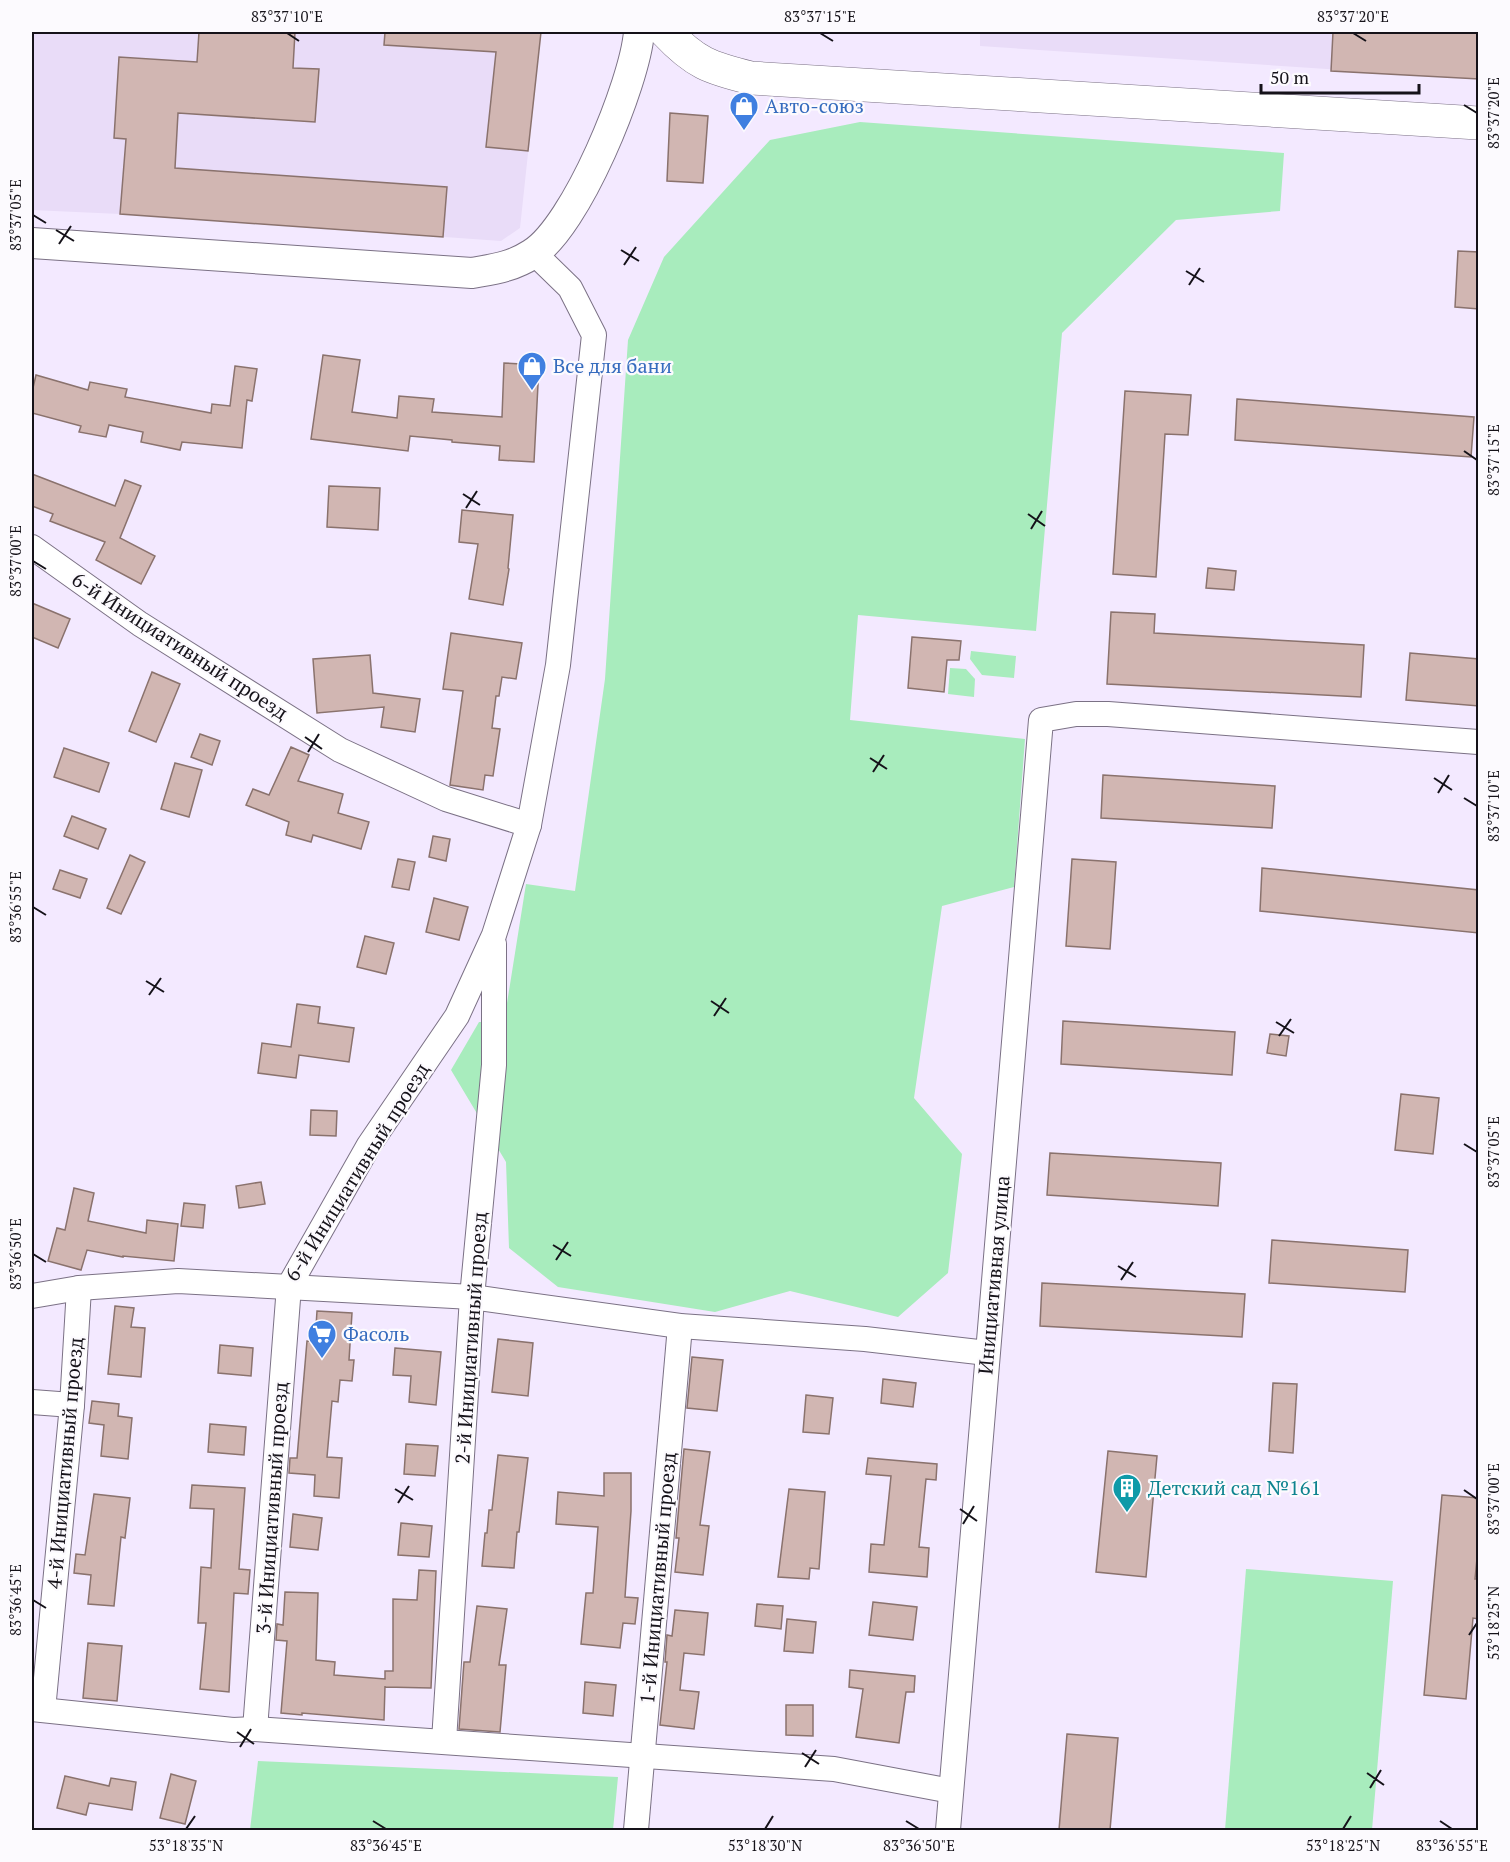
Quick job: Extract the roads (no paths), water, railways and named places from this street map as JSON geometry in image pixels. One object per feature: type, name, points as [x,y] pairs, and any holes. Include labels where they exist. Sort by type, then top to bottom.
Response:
[{"type":"main road","points":[[666,32],[683,50],[712,68],[752,78],[1479,123]]},
{"type":"street","points":[[32,243],[472,273],[507,267],[534,253],[560,226],[603,151],[624,92],[639,32]]},
{"type":"street","name":"6-й Инициативный проезд","points":[[32,1296],[79,1288],[178,1281],[289,1286],[369,1145],[457,1016],[494,935],[529,825],[558,665],[594,335],[570,288],[534,253]]},
{"type":"street","name":"6-й Инициативный проезд","points":[[32,547],[140,624],[340,750],[446,799],[529,825]]},
{"type":"street","name":"Инициативная улица","points":[[948,1830],[1041,720],[1076,714],[1108,714],[1479,742]]},
{"type":"street","name":"2-й Инициативный проезд","points":[[444,1741],[472,1297],[494,1065],[494,935]]},
{"type":"street","points":[[289,1286],[472,1297],[680,1326],[865,1339],[987,1353]]},
{"type":"street","name":"3-й Инициативный проезд","points":[[255,1729],[289,1286]]},
{"type":"street","name":"4-й Инициативный проезд","points":[[37,1709],[72,1405],[79,1288]]},
{"type":"street","name":"1-й Инициативный проезд","points":[[636,1830],[680,1326]]},
{"type":"street","points":[[32,1402],[72,1405]]},
{"type":"street","points":[[37,1709],[233,1730],[255,1729],[444,1741],[834,1769],[951,1791]]},
{"type":"place","name":"Авто-союз","points":[[744,132]]},
{"type":"place","name":"Все для бани","points":[[532,392]]},
{"type":"place","name":"Фасоль","points":[[322,1360]]},
{"type":"place","name":"Детский сад №161","points":[[1127,1514]]}]
